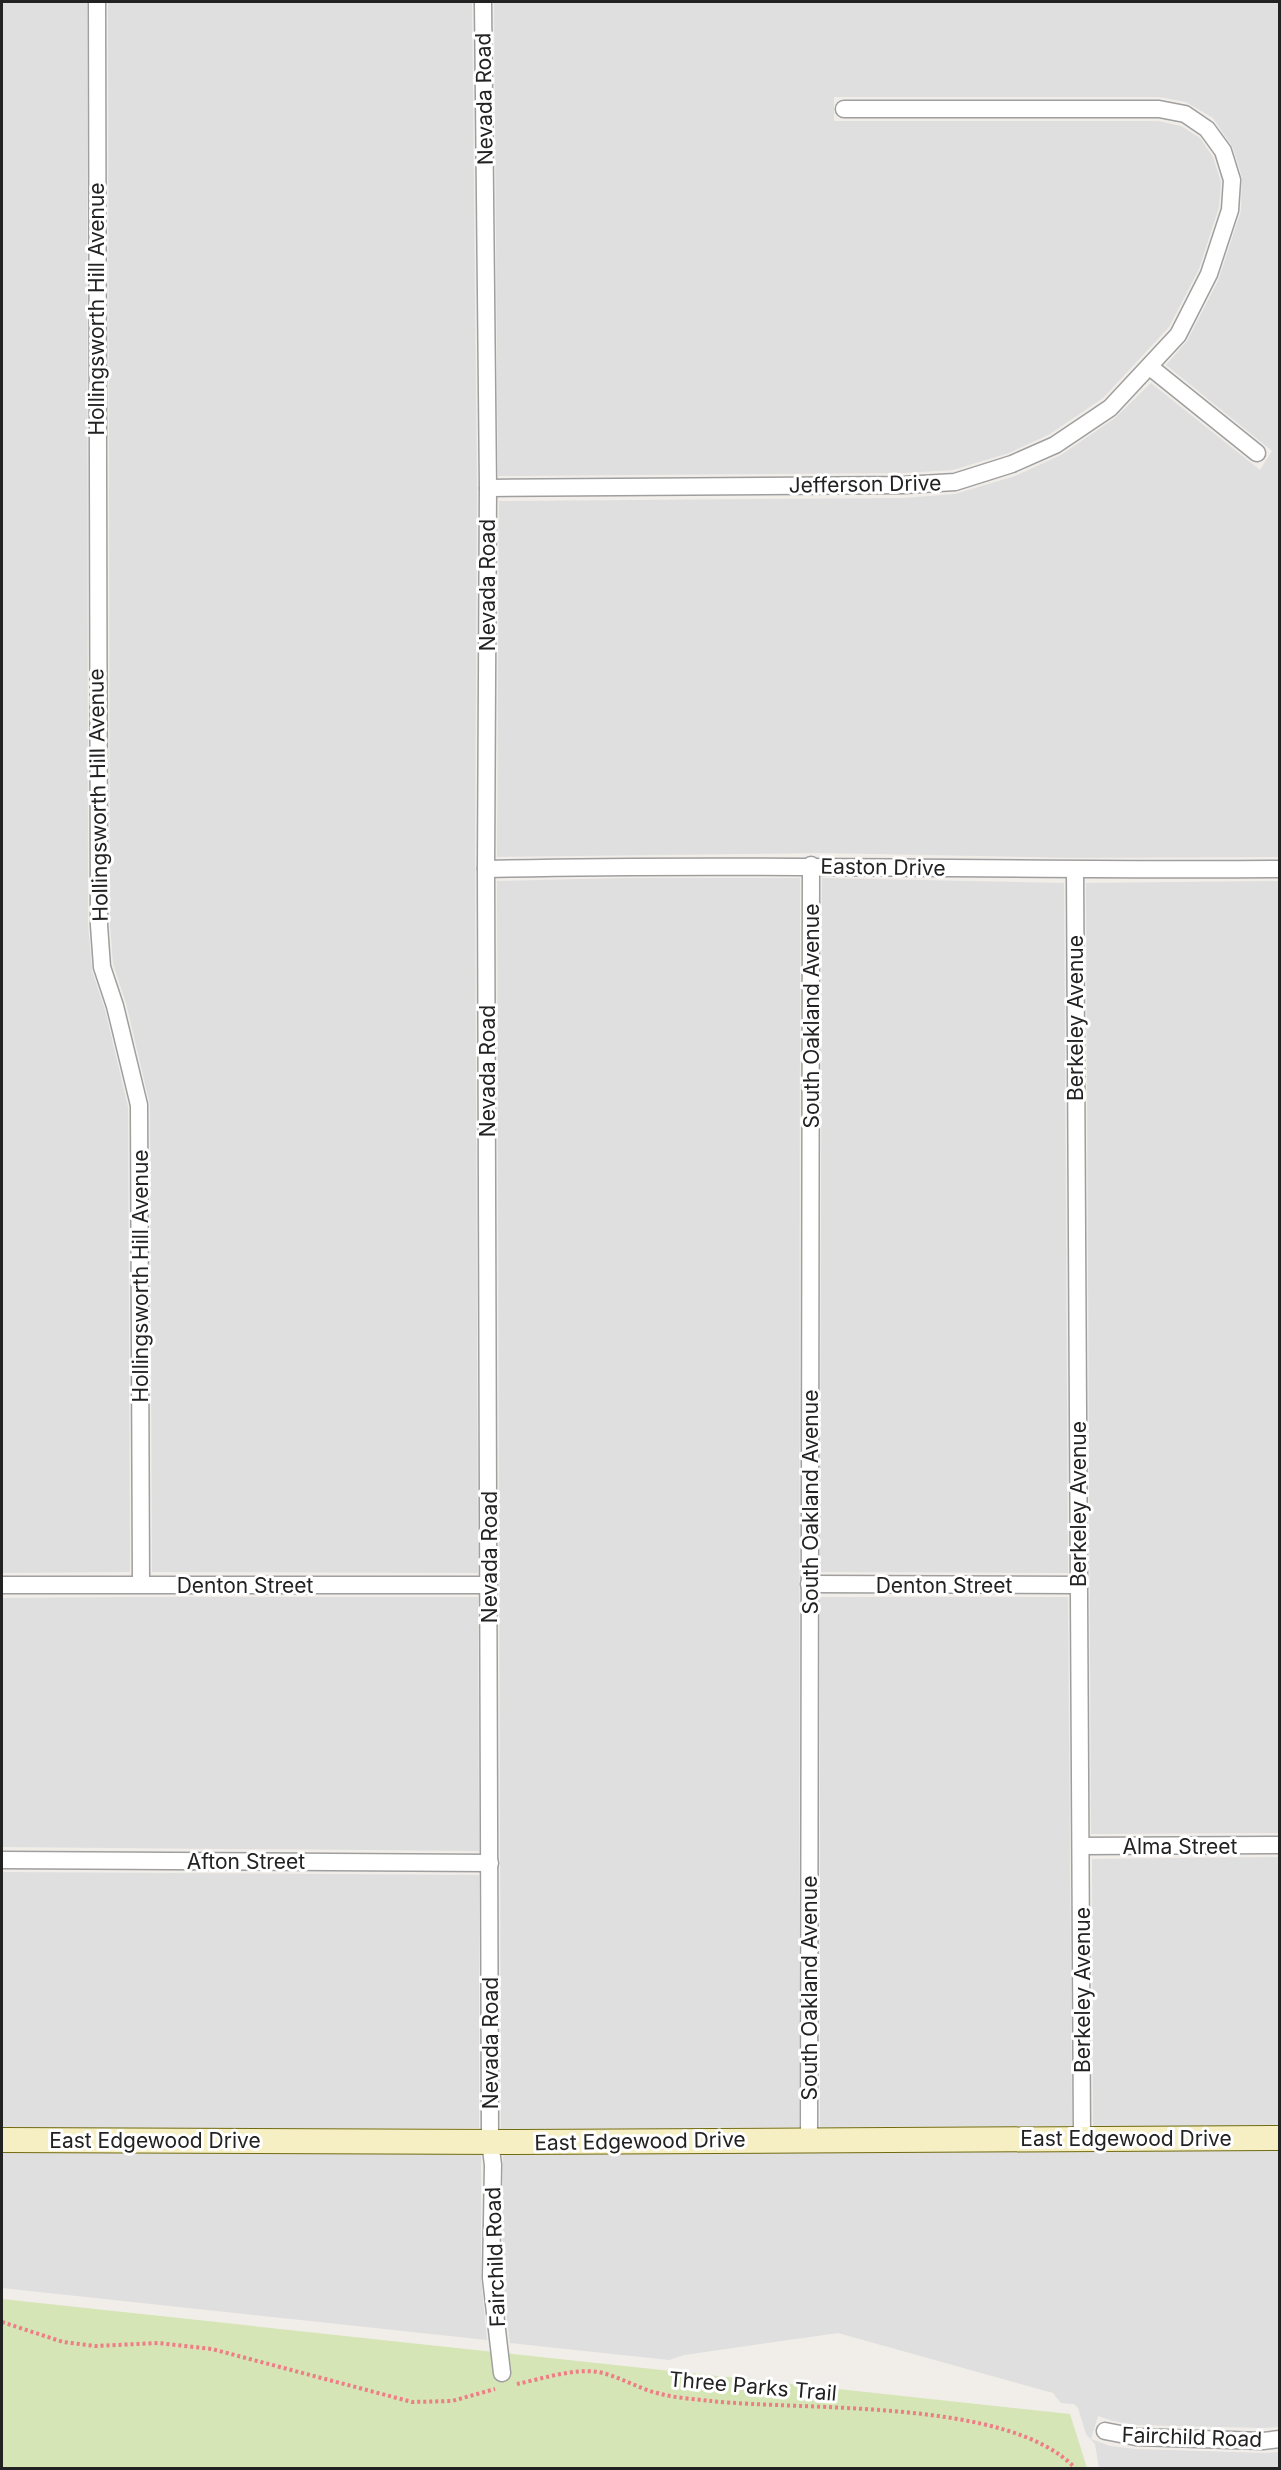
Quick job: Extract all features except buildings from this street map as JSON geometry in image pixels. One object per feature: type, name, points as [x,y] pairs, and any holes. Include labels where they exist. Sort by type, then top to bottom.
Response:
[{"type":"street","name":"Hollingsworth Hill Avenue","points":[[97,2],[99,925],[102,967],[115,1006],[139,1105],[141,1584]]},
{"type":"street","name":"Nevada Road","points":[[483,2],[488,488],[486,869],[490,2140]]},
{"type":"street","name":"Jefferson Drive","points":[[488,488],[904,485],[955,482],[1012,464],[1055,445],[1110,408],[1178,335],[1209,274],[1230,210],[1232,180],[1223,151],[1207,129],[1185,114],[1159,109],[844,109]]},
{"type":"street","points":[[1150,367],[1257,453]]},
{"type":"street","name":"Easton Drive","points":[[486,869],[811,865],[1075,870],[1280,869]]},
{"type":"street","name":"South Oakland Avenue","points":[[810,2139],[811,865]]},
{"type":"street","name":"Berkeley Avenue","points":[[1075,870],[1082,2138]]},
{"type":"street","name":"Denton Street","points":[[810,1584],[1079,1585]]},
{"type":"street","name":"Denton Street","points":[[2,1586],[489,1585]]},
{"type":"street","name":"Alma Street","points":[[1081,1846],[1280,1845]]},
{"type":"street","name":"Afton Street","points":[[2,1860],[490,1863]]},
{"type":"street","name":"East Edgewood Drive","points":[[2,2140],[490,2140],[514,2142],[1280,2138]]},
{"type":"street","name":"Fairchild Road","points":[[490,2140],[493,2165],[491,2278],[503,2382]]},
{"type":"street","name":"Fairchild Road","points":[[1105,2431],[1136,2437],[1263,2441],[1280,2439]]},
{"type":"path","name":"Three Parks Trail","points":[[2,2322],[63,2342],[94,2346],[158,2343],[212,2349],[412,2402],[452,2402],[503,2382],[596,2372],[658,2393],[712,2401],[871,2410],[937,2417],[993,2426],[1026,2437],[1051,2449],[1075,2469]]},
{"type":"shaded area","points":[[2,2],[87,2],[88,925],[92,971],[105,1010],[128,1107],[130,1572],[2,1573]]},
{"type":"shaded area","points":[[108,2],[472,2],[477,488],[475,857],[478,1573],[152,1572],[150,1105],[126,1003],[113,964],[110,924]]},
{"type":"shaded area","points":[[494,2],[1279,2],[1279,857],[1075,858],[822,853],[497,857],[499,501],[904,498],[955,494],[1015,476],[1061,455],[1115,418],[1151,383],[1260,470],[1272,451],[1166,365],[1187,341],[1218,281],[1241,211],[1242,177],[1233,148],[1213,118],[1186,102],[1159,97],[834,97],[834,121],[1158,121],[1181,126],[1200,138],[1213,157],[1221,182],[1219,207],[1199,269],[1169,327],[1103,398],[1050,434],[1009,453],[953,470],[904,473],[498,476]]},
{"type":"shaded area","points":[[800,878],[799,2127],[501,2129],[497,881]]},
{"type":"shaded area","points":[[822,878],[1064,883],[1068,1573],[820,1572]]},
{"type":"shaded area","points":[[1279,881],[1279,1833],[1091,1834],[1086,883]]},
{"type":"shaded area","points":[[478,1597],[479,1851],[2,1847],[2,1598]]},
{"type":"shaded area","points":[[820,1597],[1068,1597],[1072,2126],[820,2127]]},
{"type":"shaded area","points":[[1279,1857],[1279,2126],[1093,2126],[1092,1859]]},
{"type":"shaded area","points":[[2,1872],[479,1875],[479,2128],[2,2128]]},
{"type":"shaded area","points":[[1279,2150],[1279,2427],[1137,2425],[1098,2416],[1091,2439],[1110,2446],[1136,2449],[1279,2452],[1279,2468],[1099,2468],[1095,2444],[1086,2434],[1078,2408],[1074,2404],[1061,2403],[1053,2393],[838,2333],[684,2355],[669,2360],[510,2343],[502,2277],[503,2154]]},
{"type":"shaded area","points":[[2,2153],[481,2153],[481,2279],[487,2340],[2,2288]]},
{"type":"green space","points":[[2,2299],[1070,2414],[1087,2468],[2,2468]]}]
